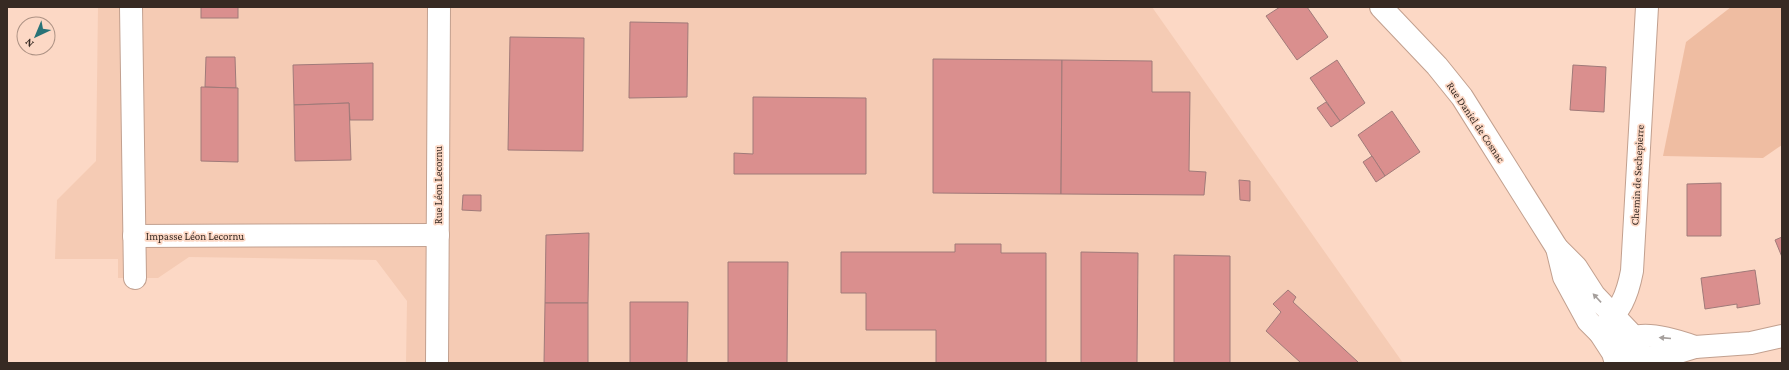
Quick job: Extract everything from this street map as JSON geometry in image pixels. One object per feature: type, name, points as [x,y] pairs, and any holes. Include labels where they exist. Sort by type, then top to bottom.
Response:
[{"type":"street","name":"Impasse Léon Lecornu","points":[[131,7],[134,236],[438,235]]},
{"type":"street","name":"Rue Léon Lecornu","points":[[437,363],[439,7]]},
{"type":"street","name":"Rue Daniel de Cosnac","points":[[1381,7],[1437,66],[1462,96],[1557,248],[1576,267],[1594,296],[1618,309],[1621,350]]},
{"type":"street","name":"Chemin de Sechepierre","points":[[1600,333],[1618,309],[1628,290],[1632,270],[1647,7]]},
{"type":"street","points":[[134,236],[135,278]]},
{"type":"street","name":"Rue Daniel de Cosnac","points":[[1557,248],[1564,277],[1588,321],[1621,350],[1640,352],[1640,361]]},
{"type":"street","points":[[1640,361],[1695,347],[1751,343],[1782,336]]},
{"type":"street","points":[[1621,350],[1672,339],[1695,347]]},
{"type":"shaded area","points":[[98,7],[1152,7],[1403,363],[406,363],[407,301],[376,260],[189,257],[158,278],[118,278],[118,259],[55,259],[57,200],[96,161]]},
{"type":"shaded area","points":[[1731,7],[1782,7],[1782,145],[1763,158],[1663,156],[1686,42]]},
{"type":"building","points":[[201,7],[238,7],[238,18],[201,18]]},
{"type":"building","points":[[1280,7],[1307,7],[1328,37],[1297,60],[1266,16]]},
{"type":"building","points":[[630,22],[688,23],[687,97],[629,98]]},
{"type":"building","points":[[510,37],[584,38],[583,151],[508,150]]},
{"type":"building","points":[[206,57],[235,57],[236,88],[205,87]]},
{"type":"building","points":[[933,59],[1062,60],[1061,194],[933,193]]},
{"type":"building","points":[[1062,60],[1152,61],[1152,92],[1190,92],[1189,171],[1206,172],[1204,195],[1061,194]]},
{"type":"building","points":[[1337,60],[1365,103],[1340,121],[1310,78]]},
{"type":"building","points":[[373,63],[373,120],[350,120],[349,103],[294,105],[293,65]]},
{"type":"building","points":[[1573,65],[1606,67],[1604,112],[1570,110]]},
{"type":"building","points":[[201,87],[238,88],[238,162],[201,161]]},
{"type":"building","points":[[753,97],[866,98],[866,174],[734,174],[734,153],[753,154]]},
{"type":"building","points":[[1326,102],[1340,121],[1331,127],[1317,108]]},
{"type":"building","points":[[349,103],[351,160],[295,161],[294,105]]},
{"type":"building","points":[[1392,111],[1420,152],[1385,176],[1358,135]]},
{"type":"building","points":[[1372,156],[1385,176],[1376,182],[1363,162]]},
{"type":"building","points":[[1239,180],[1250,181],[1250,201],[1240,200]]},
{"type":"building","points":[[1721,183],[1721,236],[1687,236],[1687,184]]},
{"type":"building","points":[[463,195],[481,195],[481,211],[462,210]]},
{"type":"building","points":[[589,233],[588,303],[545,303],[546,235]]},
{"type":"building","points":[[1782,237],[1782,257],[1775,240]]},
{"type":"building","points":[[955,244],[1001,244],[1001,253],[1046,253],[1046,363],[936,363],[936,330],[866,330],[866,293],[841,293],[841,252],[955,252]]},
{"type":"building","points":[[1081,252],[1138,253],[1137,363],[1081,363]]},
{"type":"building","points":[[1174,255],[1230,256],[1230,363],[1174,363]]},
{"type":"building","points":[[728,262],[788,262],[787,363],[728,363]]},
{"type":"building","points":[[1755,270],[1760,304],[1737,308],[1737,304],[1705,309],[1701,278]]},
{"type":"building","points":[[1288,290],[1296,297],[1293,302],[1358,362],[1357,363],[1301,363],[1266,331],[1281,312],[1273,304]]},
{"type":"building","points":[[630,302],[688,302],[687,363],[630,363]]},
{"type":"building","points":[[545,303],[588,303],[588,363],[544,363]]}]
